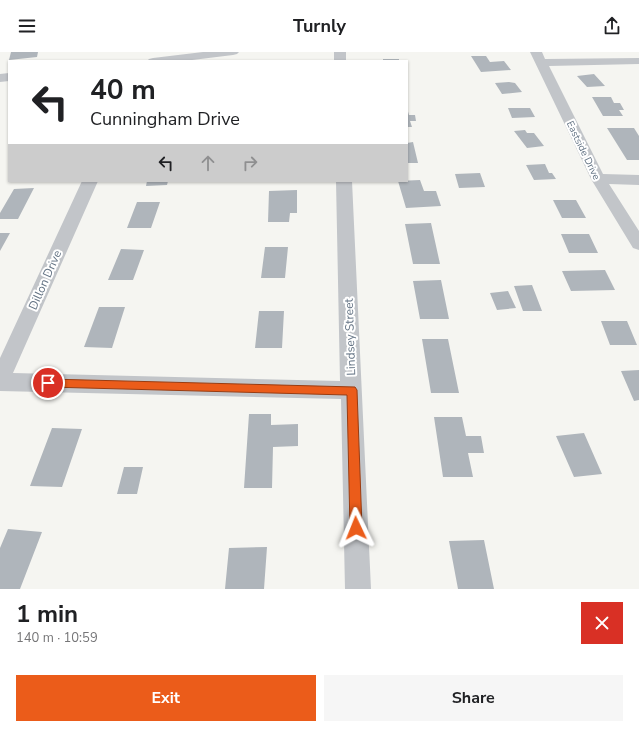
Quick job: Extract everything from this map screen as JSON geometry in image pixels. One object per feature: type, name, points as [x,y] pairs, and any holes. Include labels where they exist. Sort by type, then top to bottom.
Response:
[{"type":"street","points":[[162,60],[233,52]]},
{"type":"street","points":[[539,58],[639,61]]},
{"type":"street","name":"Eastside Drive","points":[[539,58],[598,179],[639,244]]},
{"type":"street","points":[[598,179],[639,180]]},
{"type":"street","name":"Dillon Drive","points":[[0,381],[90,182]]},
{"type":"street","name":"Lindsey Street","points":[[344,182],[358,589]]},
{"type":"street","points":[[0,381],[352,390]]},
{"type":"building","points":[[11,52],[38,52],[37,57],[9,60]]},
{"type":"building","points":[[471,56],[486,56],[490,62],[504,61],[511,70],[481,72]]},
{"type":"building","points":[[383,59],[399,59],[399,60]]},
{"type":"building","points":[[594,74],[605,86],[587,87],[577,76]]},
{"type":"building","points":[[495,83],[515,83],[522,92],[502,94]]},
{"type":"building","points":[[592,97],[611,97],[614,103],[620,103],[624,110],[619,110],[623,116],[603,116]]},
{"type":"building","points":[[508,108],[530,108],[535,117],[512,118]]},
{"type":"building","points":[[408,112],[409,115],[415,115],[416,121],[410,121],[412,127],[408,127]]},
{"type":"building","points":[[607,128],[634,128],[639,136],[639,160],[627,160]]},
{"type":"building","points":[[525,130],[527,133],[534,133],[544,146],[527,148],[514,131]]},
{"type":"building","points":[[413,142],[418,163],[408,163],[408,143]]},
{"type":"building","points":[[545,164],[549,173],[552,173],[556,179],[534,180],[526,165]]},
{"type":"building","points":[[480,173],[485,187],[459,188],[455,174]]},
{"type":"building","points":[[420,180],[424,191],[436,191],[441,206],[406,208],[398,182],[408,182],[408,181]]},
{"type":"building","points":[[147,182],[168,182],[167,185],[146,186]]},
{"type":"building","points":[[34,188],[18,219],[0,219],[0,213],[14,189]]},
{"type":"building","points":[[297,190],[297,213],[290,213],[289,222],[268,222],[269,191]]},
{"type":"building","points":[[553,200],[576,200],[586,218],[562,218]]},
{"type":"building","points":[[137,202],[160,202],[151,228],[127,228]]},
{"type":"building","points":[[431,223],[440,264],[413,264],[405,224]]},
{"type":"building","points":[[0,233],[10,233],[0,251]]},
{"type":"building","points":[[561,234],[589,234],[598,253],[569,253]]},
{"type":"building","points":[[265,247],[288,247],[285,278],[261,278]]},
{"type":"building","points":[[121,249],[144,250],[133,280],[108,280]]},
{"type":"building","points":[[605,270],[615,290],[571,291],[562,271]]},
{"type":"building","points":[[441,280],[449,319],[420,319],[413,281]]},
{"type":"building","points":[[532,285],[542,311],[523,311],[514,286]]},
{"type":"building","points":[[508,291],[516,308],[497,310],[490,293]]},
{"type":"building","points":[[99,307],[125,307],[112,348],[84,347]]},
{"type":"building","points":[[259,311],[284,311],[282,348],[255,348]]},
{"type":"building","points":[[601,321],[627,321],[637,345],[610,345]]},
{"type":"building","points":[[422,339],[448,339],[459,393],[431,393]]},
{"type":"building","points":[[639,370],[639,400],[634,401],[621,371]]},
{"type":"building","points":[[249,414],[271,414],[271,425],[298,424],[298,446],[273,447],[272,488],[244,488]]},
{"type":"building","points":[[434,417],[462,417],[466,436],[481,436],[484,453],[468,453],[473,477],[443,477]]},
{"type":"building","points":[[52,428],[82,429],[62,487],[30,486]]},
{"type":"building","points":[[584,433],[602,474],[574,477],[556,436]]},
{"type":"building","points":[[124,467],[143,467],[137,494],[117,494]]},
{"type":"building","points":[[8,529],[42,532],[20,589],[0,589],[0,548]]},
{"type":"building","points":[[484,540],[494,589],[458,589],[449,541]]},
{"type":"building","points":[[267,547],[264,589],[225,589],[229,548]]},
{"type":"route","points":[[48,383],[352,390],[356,528]]}]
